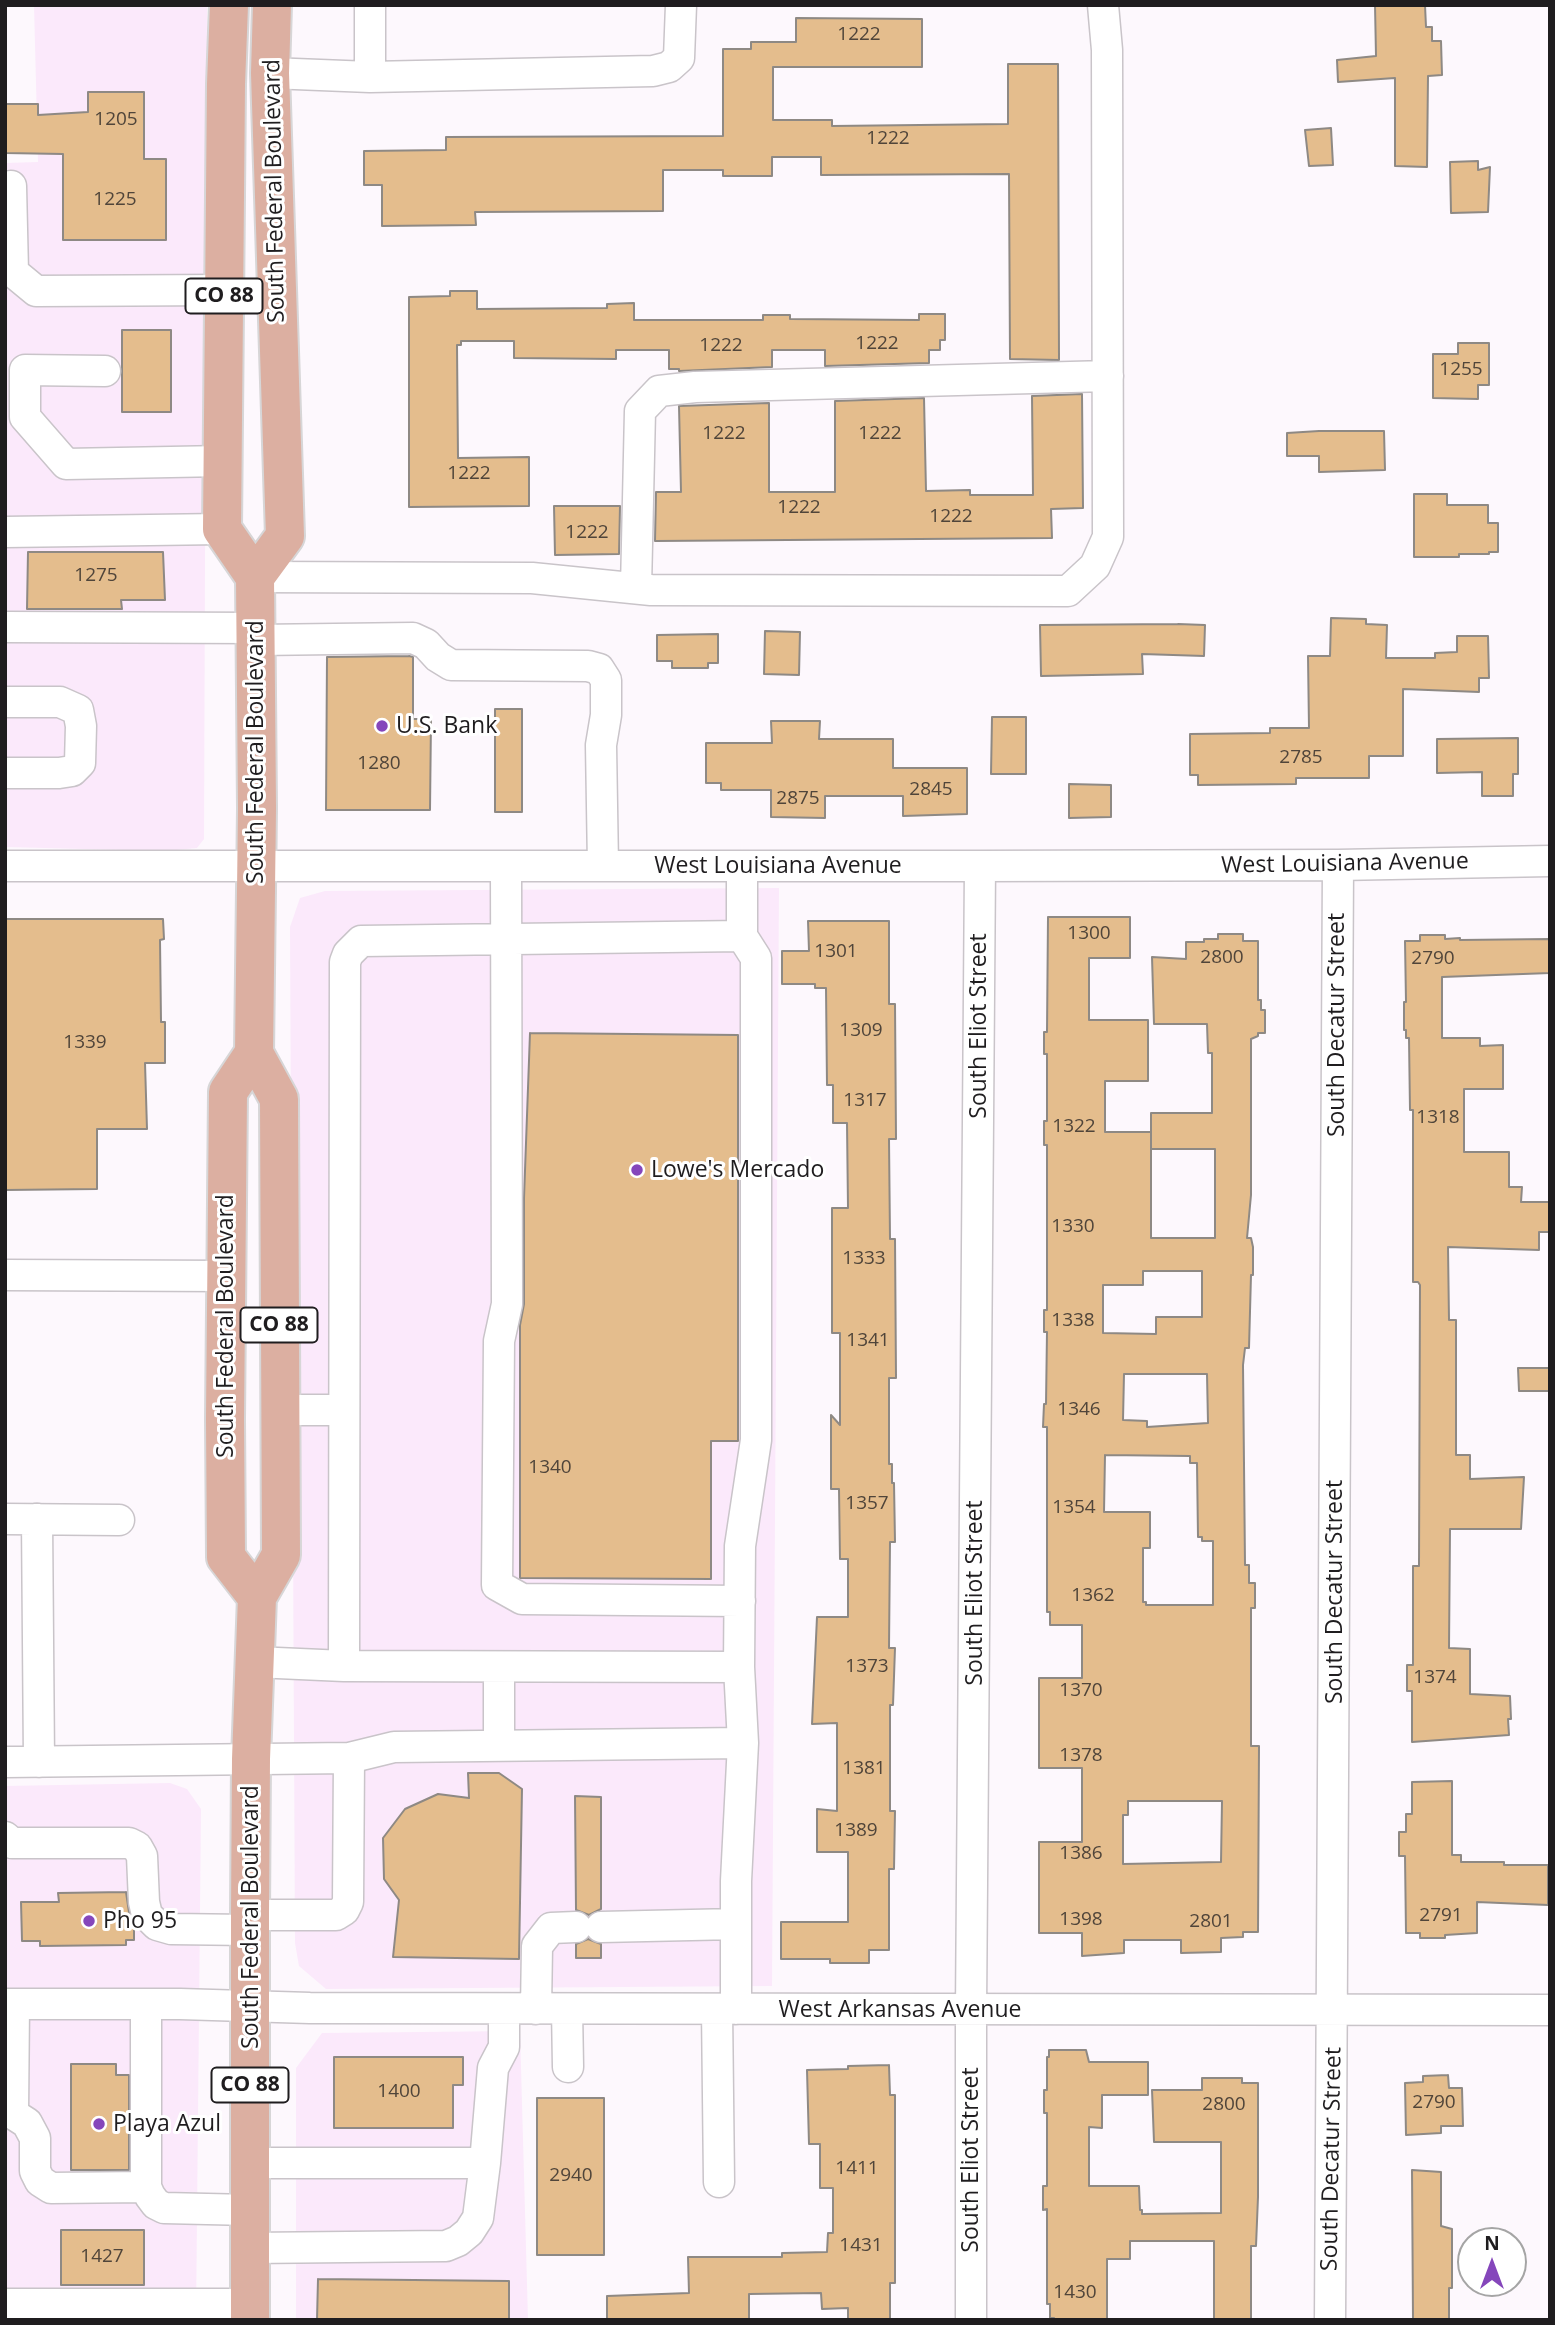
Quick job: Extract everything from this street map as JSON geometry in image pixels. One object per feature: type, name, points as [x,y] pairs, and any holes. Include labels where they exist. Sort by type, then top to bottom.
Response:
[{"type":"main road","name":"South Federal Boulevard","points":[[222,529],[229,5]]},
{"type":"main road","name":"South Federal Boulevard","points":[[250,2312],[251,1759],[257,1597],[281,1555],[278,1098],[254,1053],[257,865],[255,577],[285,536],[270,74],[272,5]]},
{"type":"main road","points":[[222,529],[255,577]]},
{"type":"main road","name":"South Federal Boulevard","points":[[254,1053],[228,1092],[226,1557],[257,1597]]},
{"type":"street","points":[[370,5],[370,77]]},
{"type":"street","points":[[270,74],[370,77],[653,71],[669,67],[679,58],[681,5]]},
{"type":"street","points":[[255,577],[532,578],[636,588],[1068,591],[1095,566],[1108,537],[1107,50],[1103,5]]},
{"type":"street","points":[[11,186],[13,271],[36,291],[224,290]]},
{"type":"street","points":[[105,371],[25,370],[25,417],[66,464],[223,461]]},
{"type":"street","points":[[636,588],[640,411],[659,391],[695,387],[1108,376]]},
{"type":"street","points":[[5,532],[222,529]]},
{"type":"street","points":[[5,627],[413,638],[426,644],[438,657],[451,665],[588,666],[599,669],[606,680],[606,715],[601,745],[603,866]]},
{"type":"street","points":[[5,702],[60,702],[78,710],[81,726],[80,763],[72,771],[5,773]]},
{"type":"street","name":"West Louisiana Avenue","points":[[5,866],[1338,865],[1550,861]]},
{"type":"street","name":"South Decatur Street","points":[[1330,2320],[1334,2010],[1338,865]]},
{"type":"street","points":[[506,866],[507,1304],[499,1341],[497,1584],[522,1599],[740,1601]]},
{"type":"street","points":[[719,2182],[727,2010],[736,1924],[743,1743],[740,1546],[756,1440],[756,958],[742,936],[742,866]]},
{"type":"street","name":"South Eliot Street","points":[[971,2320],[980,866]]},
{"type":"street","points":[[344,1666],[345,962],[348,954],[360,941],[742,936]]},
{"type":"street","points":[[5,1275],[226,1276]]},
{"type":"street","points":[[280,1410],[344,1410]]},
{"type":"street","points":[[5,1519],[119,1520]]},
{"type":"street","points":[[37,1519],[39,1762]]},
{"type":"street","points":[[255,1662],[344,1666],[740,1667]]},
{"type":"street","points":[[499,1667],[499,1746]]},
{"type":"street","points":[[5,1762],[349,1758],[394,1747],[743,1743]]},
{"type":"street","points":[[5,1837],[12,1843],[129,1843],[137,1847],[142,1856],[147,1915],[157,1925],[171,1929],[336,1915],[344,1910],[348,1902],[349,1758]]},
{"type":"street","points":[[536,2009],[537,1946],[551,1928],[736,1924]]},
{"type":"street","points":[[10,2004],[13,2114],[27,2123],[35,2137],[35,2171],[40,2181],[51,2188],[146,2187]]},
{"type":"street","name":"West Arkansas Avenue","points":[[10,2004],[727,2010],[1550,2010]]},
{"type":"street","points":[[146,2004],[146,2187],[156,2204],[164,2208],[250,2210]]},
{"type":"street","points":[[250,2248],[446,2246],[469,2232],[478,2218],[493,2068],[504,2047],[504,2009]]},
{"type":"street","points":[[567,2009],[568,2067]]},
{"type":"street","points":[[250,2163],[485,2163]]},
{"type":"street","points":[[5,2304],[148,2312],[250,2312]]},
{"type":"shaded area","points":[[34,5],[207,5],[204,839],[197,848],[165,851],[5,847],[5,163],[38,162]]},
{"type":"shaded area","points":[[779,888],[772,1986],[326,1989],[299,1966],[295,1943],[290,927],[300,898],[325,891]]},
{"type":"shaded area","points":[[170,1783],[187,1789],[201,1809],[196,2320],[5,2320],[5,1786]]},
{"type":"shaded area","points":[[520,2031],[528,2320],[296,2320],[296,2068],[322,2033]]},
{"type":"building","points":[[1375,5],[1425,5],[1426,27],[1432,27],[1432,41],[1441,41],[1442,75],[1428,76],[1427,167],[1395,166],[1395,78],[1338,82],[1337,60],[1376,56]]},
{"type":"building","points":[[796,18],[922,19],[922,67],[773,67],[773,120],[832,120],[832,126],[1008,124],[1008,64],[1058,64],[1059,360],[1010,359],[1009,174],[821,175],[821,157],[772,157],[772,176],[723,176],[723,170],[663,170],[663,211],[475,212],[476,225],[382,226],[382,185],[364,185],[364,151],[446,150],[446,137],[723,136],[723,49],[751,49],[751,42],[796,42]]},
{"type":"building","points":[[88,92],[144,92],[144,159],[166,159],[166,240],[63,240],[63,154],[5,153],[5,104],[38,104],[38,115],[88,112]]},
{"type":"building","points":[[1331,128],[1333,165],[1309,166],[1305,130]]},
{"type":"building","points":[[1478,161],[1478,170],[1490,167],[1488,212],[1451,213],[1450,162]]},
{"type":"building","points":[[450,291],[477,291],[477,309],[607,308],[607,304],[634,303],[634,320],[763,320],[763,315],[790,315],[790,319],[919,320],[919,314],[945,314],[945,340],[940,340],[940,350],[929,350],[929,363],[825,366],[825,350],[772,350],[772,367],[679,371],[669,369],[669,350],[616,350],[616,359],[514,358],[514,341],[461,341],[461,345],[457,345],[458,458],[529,457],[529,506],[409,507],[409,297],[450,296]]},
{"type":"building","points":[[122,330],[171,330],[171,412],[122,412]]},
{"type":"building","points":[[1458,343],[1489,343],[1489,385],[1478,385],[1478,399],[1433,398],[1433,354],[1458,354]]},
{"type":"building","points":[[1082,394],[1083,508],[1051,509],[1052,538],[655,541],[656,492],[681,492],[679,406],[769,403],[769,492],[835,492],[835,401],[924,398],[926,491],[970,490],[970,495],[1033,495],[1032,396]]},
{"type":"building","points":[[1384,431],[1385,470],[1319,472],[1319,456],[1287,456],[1287,433]]},
{"type":"building","points":[[1414,494],[1447,494],[1447,505],[1488,505],[1488,523],[1498,523],[1498,552],[1459,554],[1459,557],[1414,557]]},
{"type":"building","points":[[554,506],[620,506],[619,554],[555,555]]},
{"type":"building","points":[[28,552],[163,552],[165,600],[121,600],[122,609],[27,609]]},
{"type":"building","points":[[1331,618],[1366,619],[1366,624],[1387,625],[1386,658],[1435,658],[1435,653],[1457,652],[1457,636],[1488,636],[1489,678],[1479,678],[1479,692],[1403,689],[1403,756],[1369,756],[1369,778],[1296,778],[1296,784],[1198,785],[1198,775],[1190,775],[1190,734],[1270,733],[1270,728],[1309,728],[1308,656],[1330,656]]},
{"type":"building","points":[[1040,625],[1205,625],[1204,656],[1142,654],[1143,674],[1041,676]]},
{"type":"building","points":[[765,631],[800,632],[799,675],[764,674]]},
{"type":"building","points":[[718,634],[718,663],[708,663],[708,668],[672,668],[672,661],[657,661],[657,635]]},
{"type":"building","points":[[327,657],[413,657],[413,719],[431,719],[430,810],[326,810]]},
{"type":"building","points":[[495,709],[522,709],[522,812],[495,812]]},
{"type":"building","points":[[992,717],[1026,717],[1026,774],[991,774]]},
{"type":"building","points":[[771,721],[820,721],[819,739],[893,739],[893,768],[967,768],[967,814],[903,816],[903,796],[825,796],[825,818],[771,817],[771,790],[721,790],[721,783],[706,783],[706,743],[772,743]]},
{"type":"building","points":[[1518,738],[1518,774],[1513,774],[1513,796],[1482,796],[1482,772],[1437,773],[1437,739]]},
{"type":"building","points":[[1069,784],[1111,785],[1111,817],[1069,818]]},
{"type":"building","points":[[1048,917],[1130,917],[1130,958],[1089,958],[1089,1020],[1148,1020],[1148,1081],[1105,1081],[1105,1132],[1151,1132],[1151,1113],[1212,1113],[1212,1053],[1208,1053],[1207,1024],[1154,1024],[1152,957],[1186,959],[1186,942],[1218,939],[1218,934],[1243,934],[1243,941],[1258,941],[1258,1000],[1261,1000],[1261,1010],[1265,1010],[1265,1033],[1258,1033],[1258,1036],[1251,1039],[1251,1195],[1247,1238],[1251,1238],[1253,1247],[1253,1275],[1249,1348],[1245,1348],[1243,1365],[1245,1565],[1249,1565],[1249,1583],[1255,1583],[1255,1608],[1251,1608],[1251,1746],[1259,1746],[1258,1932],[1243,1932],[1243,1937],[1221,1938],[1221,1952],[1181,1953],[1181,1940],[1124,1940],[1124,1953],[1082,1956],[1082,1933],[1039,1933],[1039,1842],[1082,1842],[1082,1768],[1039,1768],[1039,1678],[1082,1678],[1082,1625],[1050,1625],[1050,1612],[1047,1612],[1047,1427],[1043,1427],[1047,1332],[1044,1332],[1044,1310],[1047,1310],[1047,1145],[1044,1145],[1044,1121],[1047,1121],[1047,1054],[1044,1054],[1044,1032],[1047,1032]],"holes":[[[1151,1149],[1215,1149],[1215,1238],[1151,1238]],[[1143,1271],[1202,1271],[1202,1317],[1156,1317],[1156,1334],[1103,1333],[1103,1285],[1143,1285]],[[1124,1374],[1207,1374],[1208,1423],[1147,1427],[1147,1421],[1123,1420]],[[1105,1455],[1190,1456],[1190,1463],[1197,1463],[1198,1537],[1202,1537],[1202,1541],[1213,1541],[1213,1605],[1146,1605],[1146,1602],[1143,1602],[1143,1548],[1150,1548],[1150,1512],[1104,1512]],[[1128,1801],[1222,1801],[1221,1862],[1123,1864],[1123,1815],[1128,1815]]]},
{"type":"building","points":[[5,919],[163,919],[164,939],[160,940],[161,1022],[165,1022],[165,1063],[145,1063],[147,1129],[97,1129],[97,1189],[5,1190]]},
{"type":"building","points":[[808,921],[889,921],[889,1004],[895,1004],[896,1139],[889,1139],[890,1239],[895,1239],[896,1378],[889,1378],[889,1464],[892,1464],[894,1483],[895,1542],[890,1542],[889,1648],[895,1648],[893,1705],[890,1705],[890,1811],[895,1811],[894,1869],[889,1869],[889,1950],[869,1950],[869,1963],[830,1963],[830,1959],[781,1959],[781,1922],[848,1922],[848,1852],[817,1852],[817,1809],[837,1811],[837,1723],[812,1724],[817,1617],[848,1617],[848,1559],[840,1559],[839,1489],[831,1489],[831,1415],[840,1425],[840,1333],[832,1333],[832,1208],[848,1208],[847,1123],[833,1123],[833,1085],[827,1085],[826,988],[815,988],[815,984],[782,984],[782,951],[809,951]]},
{"type":"building","points":[[1420,935],[1445,935],[1445,939],[1460,940],[1550,939],[1550,973],[1442,977],[1442,1038],[1480,1038],[1480,1046],[1503,1045],[1503,1089],[1464,1089],[1464,1152],[1509,1152],[1509,1187],[1522,1187],[1521,1202],[1550,1202],[1550,1232],[1539,1232],[1539,1250],[1448,1247],[1449,1320],[1456,1320],[1456,1455],[1470,1455],[1470,1479],[1524,1477],[1521,1529],[1450,1529],[1449,1648],[1470,1649],[1470,1694],[1510,1696],[1511,1719],[1508,1719],[1509,1735],[1412,1742],[1412,1691],[1407,1691],[1407,1665],[1413,1665],[1413,1566],[1419,1566],[1420,1285],[1413,1282],[1413,1110],[1410,1110],[1409,1038],[1406,1038],[1404,1030],[1404,1002],[1405,941],[1420,941]]},
{"type":"building","points":[[530,1033],[738,1035],[738,1441],[711,1441],[711,1579],[520,1578],[520,1325],[524,1304],[524,1198]]},
{"type":"building","points":[[1518,1368],[1550,1368],[1550,1391],[1519,1391]]},
{"type":"building","points":[[468,1773],[499,1773],[522,1789],[519,1959],[393,1957],[399,1900],[384,1879],[383,1838],[405,1809],[438,1794],[469,1798]]},
{"type":"building","points":[[1452,1781],[1452,1855],[1461,1855],[1461,1862],[1548,1865],[1548,1905],[1477,1902],[1477,1933],[1445,1935],[1445,1938],[1420,1938],[1420,1933],[1406,1933],[1405,1856],[1399,1856],[1399,1832],[1406,1832],[1406,1814],[1412,1814],[1412,1782]]},
{"type":"building","points":[[575,1796],[601,1797],[601,1909],[589,1915],[576,1910]]},
{"type":"building","points":[[126,1892],[130,1919],[134,1927],[134,1940],[126,1940],[126,1945],[40,1946],[40,1941],[22,1941],[21,1902],[59,1902],[58,1893]]},
{"type":"building","points":[[588,1939],[601,1944],[601,1958],[576,1958],[576,1944]]},
{"type":"building","points":[[1049,2050],[1086,2050],[1089,2062],[1148,2062],[1148,2095],[1102,2095],[1102,2128],[1089,2127],[1089,2186],[1139,2186],[1142,2214],[1221,2213],[1221,2142],[1154,2142],[1152,2090],[1202,2090],[1202,2078],[1242,2078],[1242,2083],[1258,2083],[1258,2197],[1256,2246],[1251,2246],[1251,2320],[1214,2320],[1214,2241],[1130,2241],[1130,2259],[1107,2259],[1107,2320],[1050,2318],[1050,2304],[1047,2304],[1047,2209],[1043,2210],[1043,2186],[1047,2186],[1047,2113],[1044,2113],[1044,2090],[1047,2090]]},
{"type":"building","points":[[334,2057],[463,2057],[463,2085],[453,2085],[453,2128],[334,2128]]},
{"type":"building","points":[[71,2064],[116,2064],[116,2075],[129,2075],[129,2170],[71,2170]]},
{"type":"building","points":[[889,2065],[890,2095],[895,2095],[895,2283],[890,2283],[890,2320],[848,2320],[848,2308],[822,2309],[821,2293],[749,2294],[749,2320],[607,2320],[607,2296],[689,2293],[688,2257],[782,2257],[782,2253],[827,2252],[828,2233],[833,2233],[833,2188],[820,2188],[820,2144],[809,2144],[807,2070]]},
{"type":"building","points":[[1448,2075],[1449,2088],[1462,2088],[1463,2126],[1441,2126],[1441,2133],[1406,2135],[1405,2083],[1423,2082],[1423,2076]]},
{"type":"building","points":[[537,2098],[604,2098],[604,2255],[537,2255]]},
{"type":"building","points":[[1412,2170],[1441,2172],[1441,2226],[1452,2229],[1449,2320],[1413,2320]]},
{"type":"building","points":[[61,2230],[144,2230],[144,2285],[61,2285]]},
{"type":"building","points":[[318,2279],[509,2281],[509,2320],[317,2320]]},
{"type":"place","name":"U.S. Bank","points":[[382,726]]},
{"type":"place","name":"Lowe's Mercado","points":[[637,1170]]},
{"type":"place","name":"Pho 95","points":[[89,1921]]},
{"type":"place","name":"Playa Azul","points":[[99,2124]]}]
